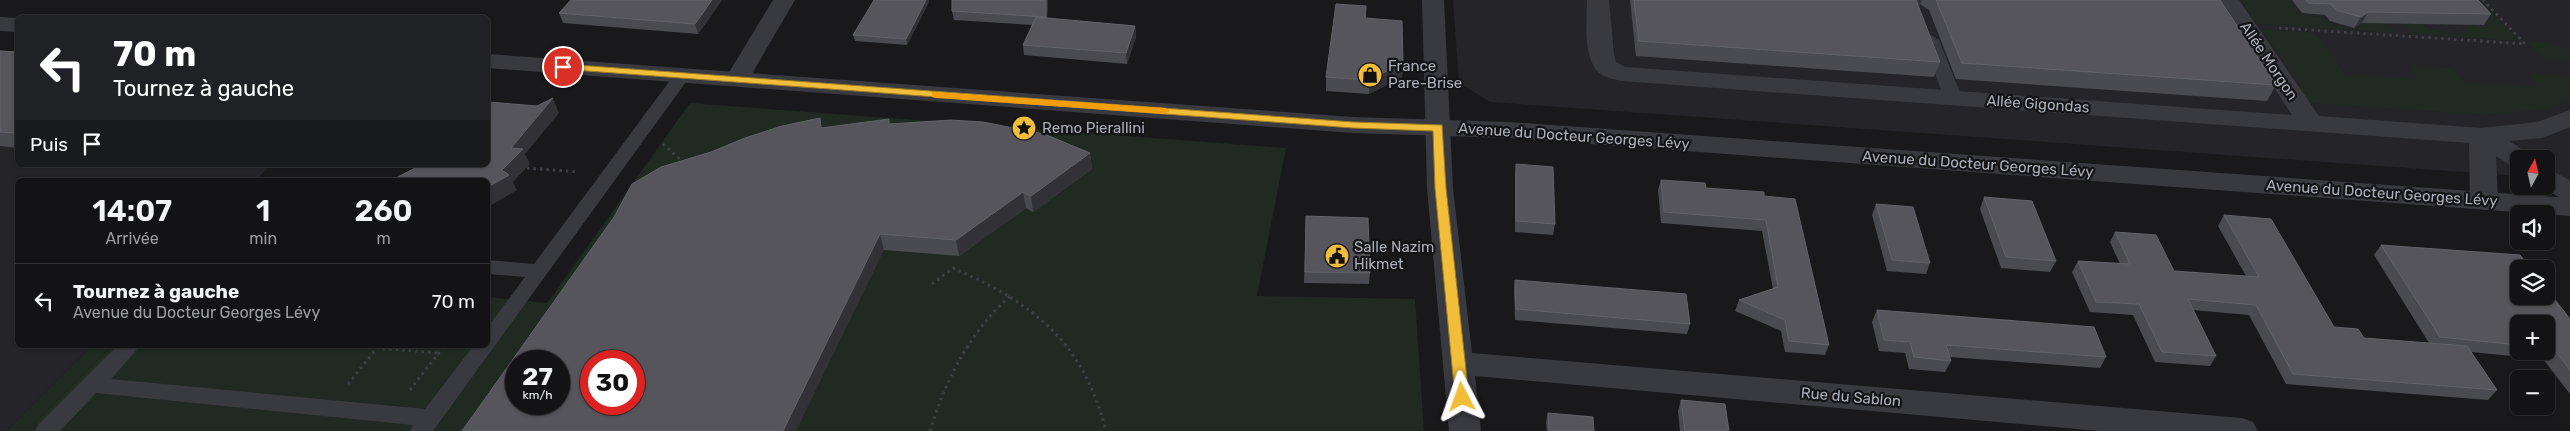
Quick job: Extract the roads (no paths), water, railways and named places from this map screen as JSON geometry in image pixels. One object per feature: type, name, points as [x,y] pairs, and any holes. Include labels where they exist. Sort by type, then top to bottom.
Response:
[{"type":"street","points":[[737,79],[784,0]]},
{"type":"street","points":[[1433,0],[1440,188],[1465,431]]},
{"type":"street","name":"Allée Gigondas","points":[[1598,0],[1602,57],[1606,66],[1618,73],[1637,76],[2310,122],[2482,136],[2542,130],[2570,118]]},
{"type":"street","name":"Allée Morgon","points":[[2228,0],[2310,122]]},
{"type":"street","points":[[0,24],[15,25]]},
{"type":"street","name":"Avenue du Docteur Georges Lévy","points":[[490,62],[1344,124],[1509,130],[2570,207]]},
{"type":"street","points":[[2482,136],[2510,153]]},
{"type":"street","points":[[2482,136],[2484,201]]},
{"type":"street","points":[[2555,183],[2570,192]]},
{"type":"street","name":"Rue du Sablon","points":[[1459,363],[2242,431]]},
{"type":"lane","points":[[1926,27],[1954,98]]},
{"type":"lane","points":[[490,332],[650,134],[683,75]]},
{"type":"lane","points":[[490,267],[539,272]]},
{"type":"lane","points":[[46,431],[128,348]]},
{"type":"lane","points":[[92,385],[426,425],[477,348]]},
{"type":"place","name":"France Pare-Brise","points":[[1370,75]]},
{"type":"place","name":"Remo Pierallini","points":[[1024,128]]},
{"type":"place","name":"Salle Nazim Hikmet","points":[[1337,256]]}]
